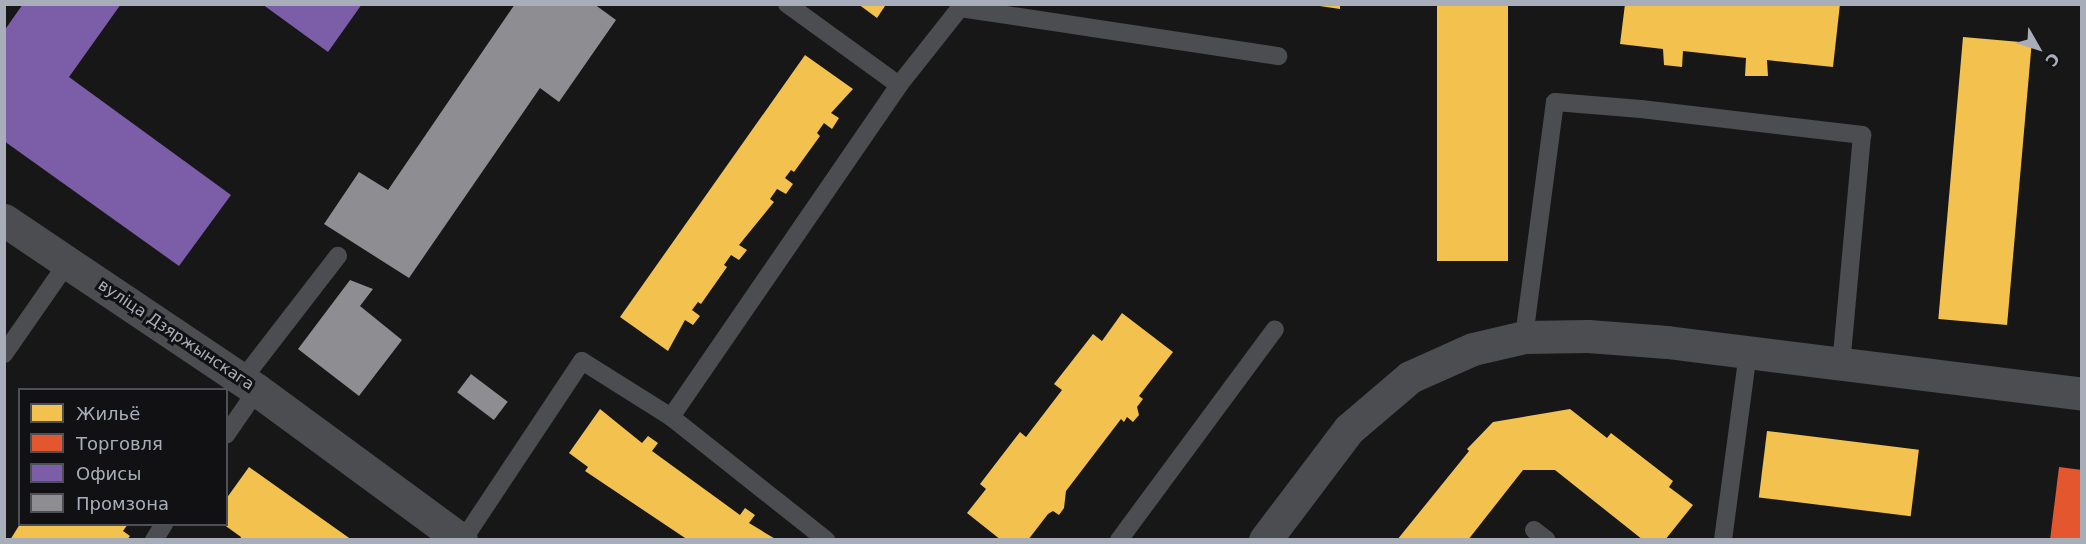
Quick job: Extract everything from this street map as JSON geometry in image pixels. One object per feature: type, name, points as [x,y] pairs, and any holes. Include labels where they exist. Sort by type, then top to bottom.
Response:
[{"type":"street","name":"вуліца Дзяржынскага","points":[[4,220],[250,385],[462,540]]},
{"type":"street","points":[[1265,540],[1348,429],[1410,377],[1473,349],[1524,337],[1588,336],[1748,352],[2082,393]]},
{"type":"lane","points":[[787,4],[899,86]]},
{"type":"lane","points":[[671,417],[899,86],[960,8],[1278,56]]},
{"type":"lane","points":[[1524,337],[1555,102],[1641,109],[1862,135],[1841,365]]},
{"type":"lane","points":[[228,431],[250,385],[338,256]]},
{"type":"lane","points":[[4,354],[68,262]]},
{"type":"lane","points":[[1119,540],[1275,329]]},
{"type":"lane","points":[[1723,540],[1748,352]]},
{"type":"lane","points":[[462,540],[582,362],[671,417],[826,540]]},
{"type":"lane","points":[[154,540],[163,526]]},
{"type":"building: Жильё","points":[[858,4],[883,4],[885,6],[877,18]]},
{"type":"building: Жильё","points":[[1306,4],[1340,4],[1340,9]]},
{"type":"building: Жильё","points":[[1437,4],[1508,4],[1508,261],[1437,261]]},
{"type":"building: Жильё","points":[[1625,4],[1840,4],[1833,67],[1767,60],[1768,76],[1745,76],[1746,58],[1683,51],[1682,67],[1664,65],[1663,49],[1620,44]]},
{"type":"building: Жильё","points":[[1963,37],[2032,43],[2007,325],[1938,319]]},
{"type":"building: Жильё","points":[[805,55],[853,89],[831,113],[839,118],[832,129],[824,123],[817,133],[820,136],[794,172],[791,170],[785,178],[793,184],[786,194],[777,189],[770,199],[774,202],[739,245],[747,250],[739,260],[731,255],[724,265],[727,267],[701,304],[698,302],[692,310],[700,316],[693,325],[685,320],[668,351],[620,317]]},
{"type":"building: Жильё","points":[[1122,313],[1173,352],[1139,396],[1143,399],[1137,407],[1139,415],[1133,422],[1127,417],[1124,422],[1121,419],[1066,491],[1064,508],[1059,515],[1053,511],[1048,514],[1028,540],[1001,540],[967,513],[986,489],[980,484],[1020,432],[1026,437],[1062,390],[1054,384],[1093,334],[1102,341]]},
{"type":"building: Жильё","points":[[600,409],[642,443],[648,436],[658,443],[652,451],[740,515],[745,508],[755,515],[749,523],[777,540],[688,540],[585,471],[588,467],[569,453]]},
{"type":"building: Жильё","points":[[1570,409],[1607,438],[1611,433],[1673,481],[1669,487],[1693,505],[1665,540],[1643,540],[1555,470],[1523,470],[1468,540],[1397,540],[1469,451],[1467,449],[1493,422]]},
{"type":"building: Жильё","points":[[1767,431],[1919,450],[1911,516],[1759,498]]},
{"type":"building: Жильё","points":[[249,467],[352,540],[240,540],[241,537],[226,526],[228,526],[228,496]]},
{"type":"building: Жильё","points":[[19,526],[127,526],[123,531],[130,536],[127,540],[10,540]]},
{"type":"building: Торговля","points":[[2059,467],[2082,470],[2082,540],[2050,540]]},
{"type":"building: Офисы","points":[[23,4],[121,4],[69,77],[231,195],[179,266],[4,141],[4,31]]},
{"type":"building: Офисы","points":[[262,4],[362,4],[328,52]]},
{"type":"building: Промзона","points":[[515,4],[594,4],[616,20],[559,102],[540,88],[409,278],[324,224],[359,172],[388,190]]},
{"type":"building: Промзона","points":[[350,280],[373,289],[360,306],[402,340],[359,396],[298,349]]},
{"type":"building: Промзона","points":[[471,374],[508,402],[494,420],[457,392]]}]
